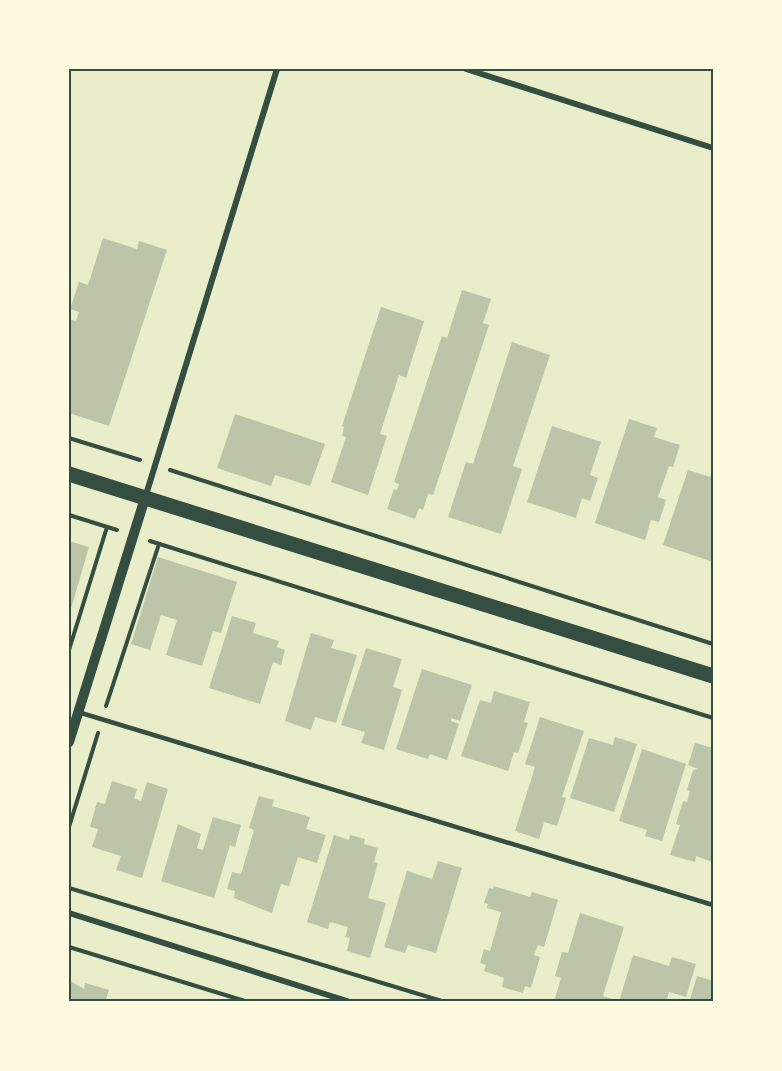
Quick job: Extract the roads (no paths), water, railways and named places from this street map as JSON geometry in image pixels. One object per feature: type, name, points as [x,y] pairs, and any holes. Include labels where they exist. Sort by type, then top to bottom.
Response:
[{"type":"main road","points":[[69,474],[713,676]]},
{"type":"street","points":[[69,742],[277,69]]},
{"type":"street","points":[[466,69],[713,148]]},
{"type":"street","points":[[69,913],[350,1002]]},
{"type":"lane","points":[[78,712],[713,905]]}]
